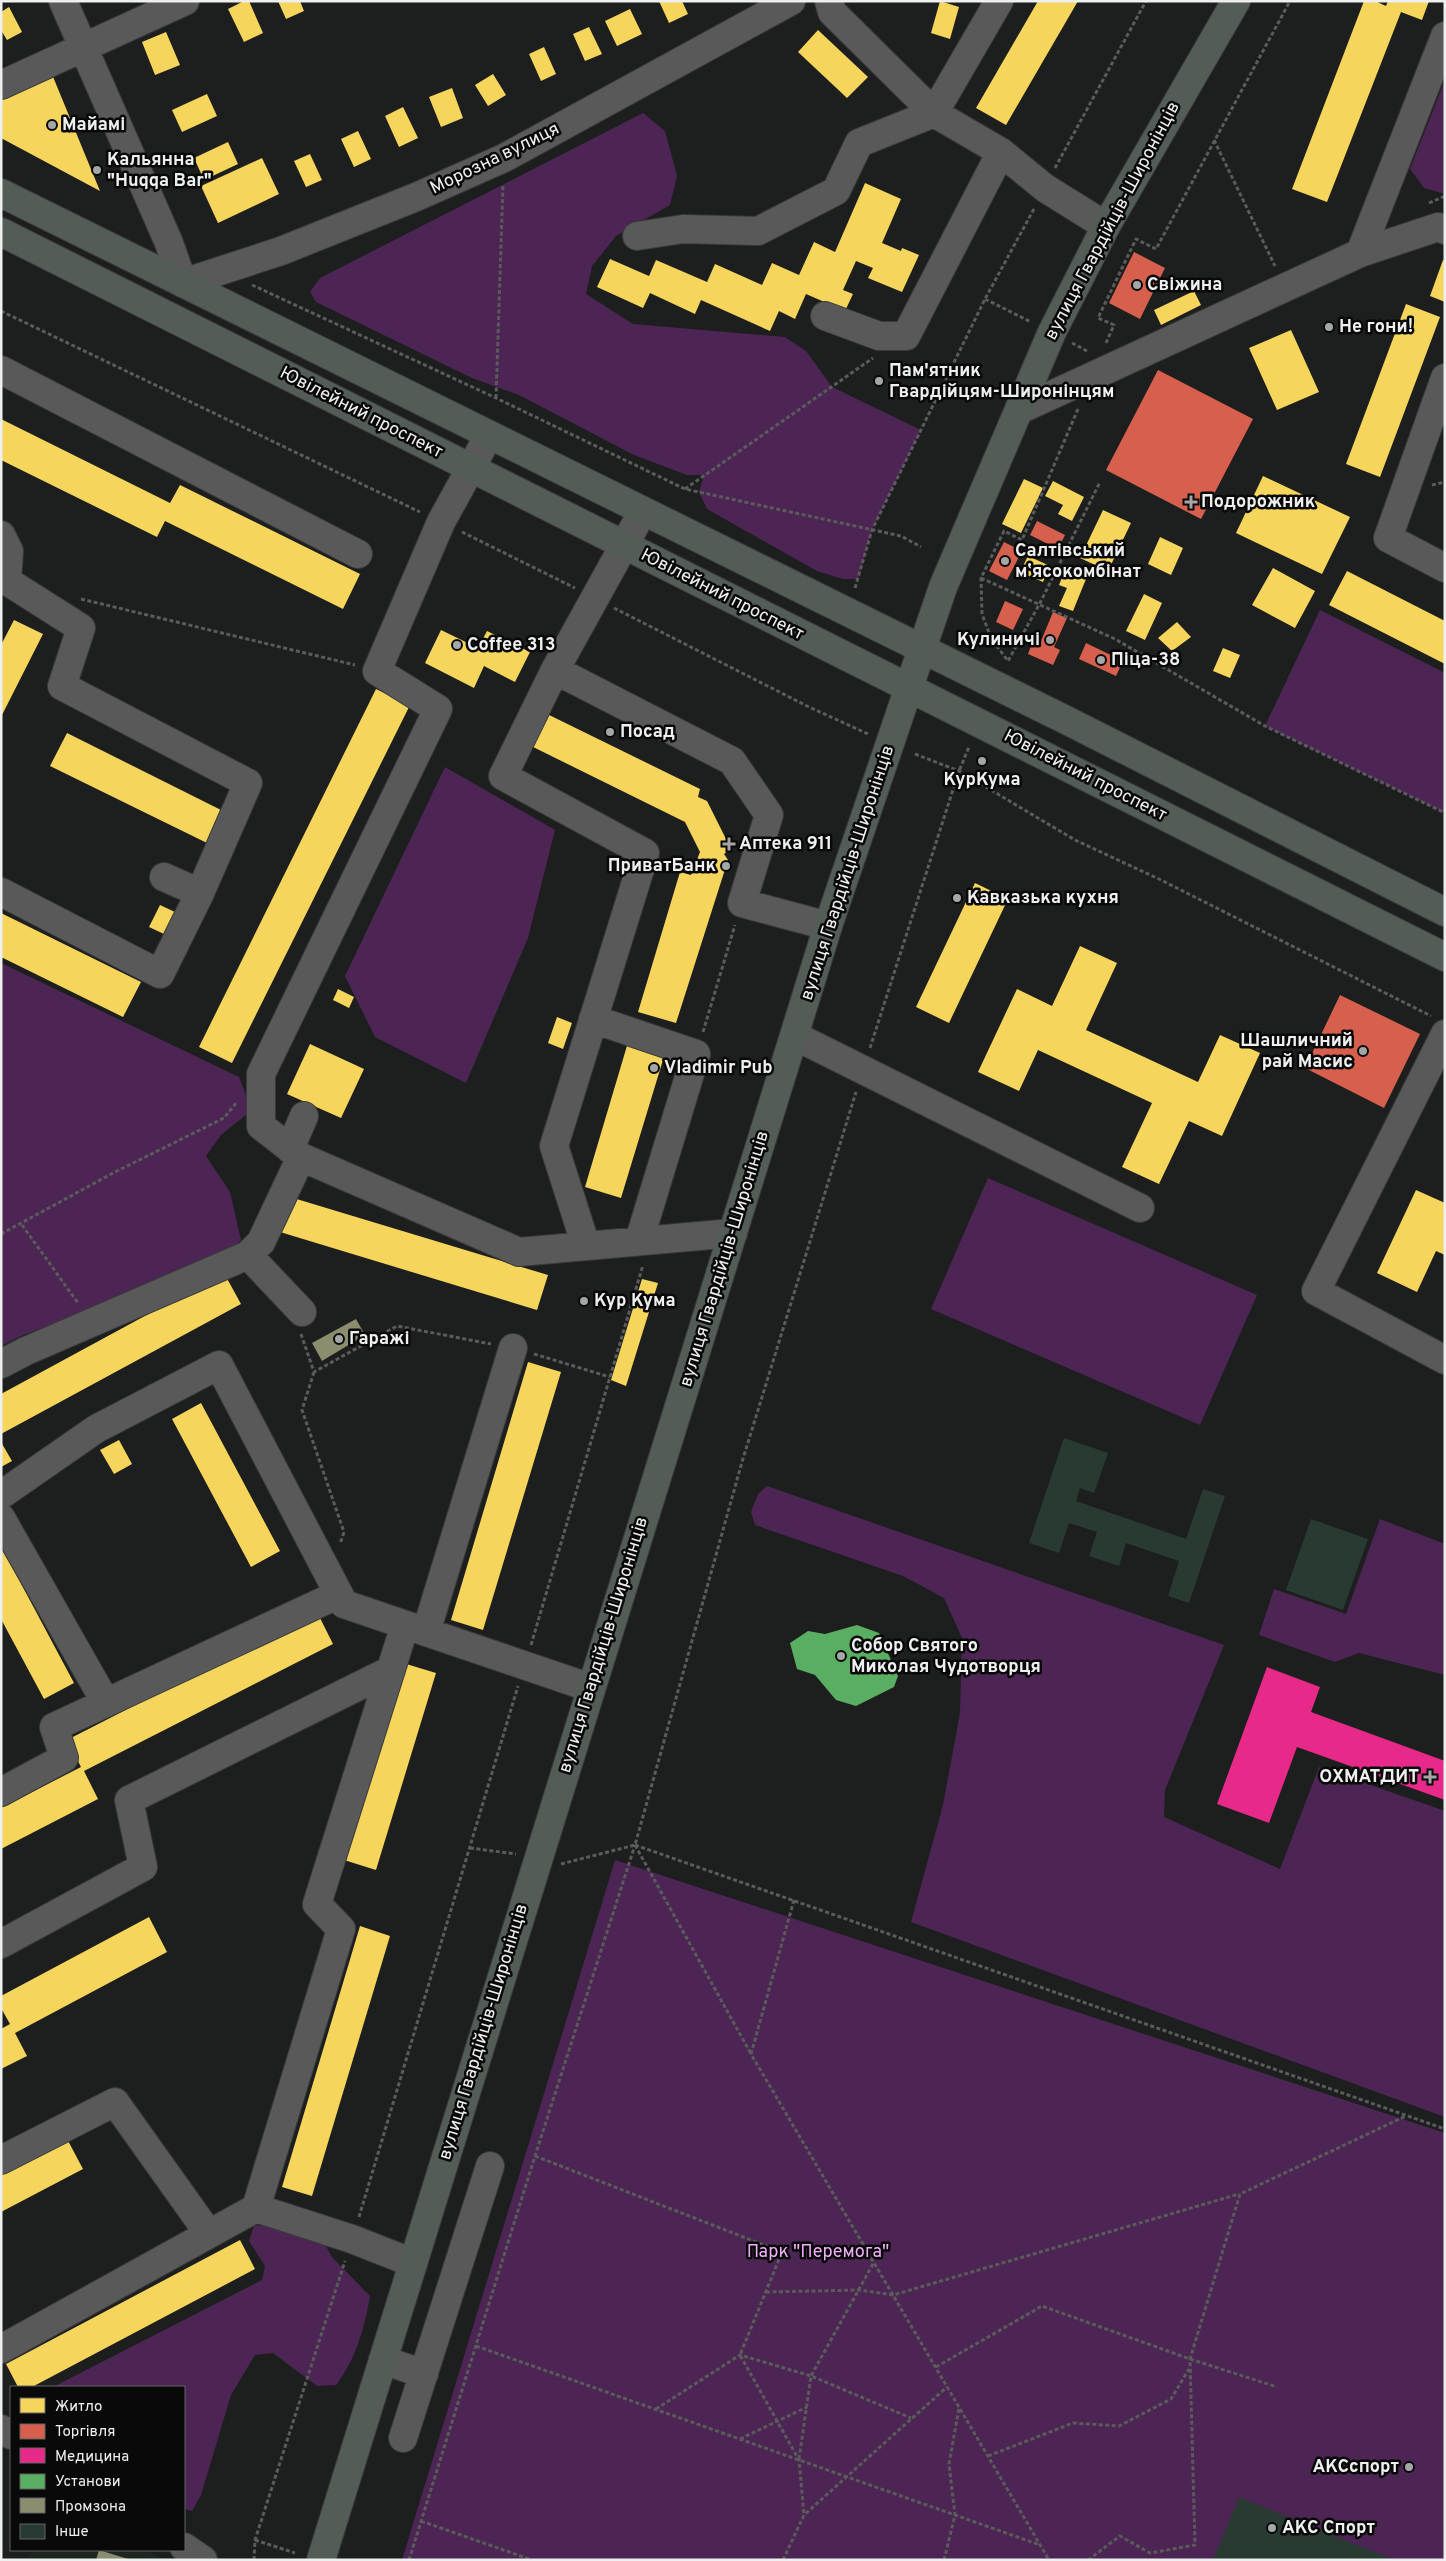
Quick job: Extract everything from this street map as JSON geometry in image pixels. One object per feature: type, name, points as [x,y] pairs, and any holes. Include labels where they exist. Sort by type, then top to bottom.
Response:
[{"type":"main road","name":"вулиця Гвардійців-Широнінців","points":[[308,2557],[383,2360],[828,926],[952,562],[1052,332],[1106,226],[1236,1]]},
{"type":"main road","name":"Ювілейний проспект","points":[[1,194],[922,648],[1445,912]]},
{"type":"main road","name":"Ювілейний проспект","points":[[1,232],[470,469],[1445,956]]},
{"type":"street","points":[[63,1],[170,243],[183,283],[167,316]]},
{"type":"street","points":[[1,85],[185,1]]},
{"type":"street","name":"Морозна вулиця","points":[[183,283],[281,251],[416,197],[504,158],[791,1]]},
{"type":"street","points":[[829,1],[832,12],[934,113],[1001,152],[1045,188],[1106,226]]},
{"type":"street","points":[[637,236],[683,228],[758,231],[836,191],[859,143],[934,113],[999,1]]},
{"type":"street","points":[[1360,253],[1445,36]]},
{"type":"street","points":[[825,316],[879,336],[906,336],[1001,152]]},
{"type":"street","points":[[1019,410],[1360,253],[1438,227],[1445,230]]},
{"type":"street","points":[[1,370],[358,554]]},
{"type":"street","points":[[1445,378],[1388,538],[1445,568]]},
{"type":"street","points":[[489,435],[441,522],[377,671],[438,709],[261,1074],[261,1126],[296,1153],[519,1252],[733,1233]]},
{"type":"street","points":[[586,1246],[554,1146],[645,853],[503,776],[555,670],[643,511]]},
{"type":"street","points":[[1,535],[9,551],[4,587],[81,628],[62,686],[248,783],[200,893],[160,974],[1,892]]},
{"type":"street","points":[[555,670],[732,761],[769,814],[742,903],[828,926]]},
{"type":"street","points":[[164,876],[200,893]]},
{"type":"street","points":[[593,1020],[696,1054],[645,1241]]},
{"type":"street","points":[[1441,1026],[1316,1291],[1445,1360]]},
{"type":"street","points":[[795,1036],[1140,1208]]},
{"type":"street","points":[[1,1364],[26,1351],[248,1255],[261,1242],[296,1153],[304,1116]]},
{"type":"street","points":[[248,1255],[296,1306]]},
{"type":"street","points":[[1,2349],[256,2208],[341,1929],[317,1904],[391,1670],[416,1628],[514,1348]]},
{"type":"street","points":[[1,1495],[96,1429],[219,1366],[344,1604],[590,1688]]},
{"type":"street","points":[[1,1518],[106,1703]]},
{"type":"street","points":[[1,1792],[64,1758],[54,1727],[106,1703],[334,1584]]},
{"type":"street","points":[[1,1944],[143,1867],[129,1800],[391,1670]]},
{"type":"street","points":[[1,2160],[115,2102],[209,2234]]},
{"type":"street","points":[[403,2438],[490,2166]]},
{"type":"street","points":[[256,2208],[352,2239],[413,2263]]},
{"type":"street","points":[[383,2360],[424,2374]]},
{"type":"street","points":[[185,2549],[203,2560]]},
{"type":"path","points":[[855,588],[872,530],[985,299],[1146,1]]},
{"type":"path","points":[[1100,482],[1040,603],[1008,661],[991,638],[982,614],[981,578],[1004,531],[1022,540],[1058,460],[1090,378],[1114,325],[1098,318],[1136,239],[1156,249],[1290,1]]},
{"type":"path","points":[[1214,140],[1279,273]]},
{"type":"path","points":[[496,398],[504,158]]},
{"type":"path","points":[[220,270],[496,398],[685,489],[901,536],[921,547]]},
{"type":"path","points":[[685,489],[906,336]]},
{"type":"path","points":[[981,578],[1040,603],[1115,639],[1265,726],[1445,813]]},
{"type":"path","points":[[73,597],[377,671]]},
{"type":"path","points":[[409,2560],[535,2156],[635,1845],[742,1462],[863,1070],[958,771],[969,747]]},
{"type":"path","points":[[915,754],[958,771],[1075,840],[1159,879],[1441,1026]]},
{"type":"path","points":[[696,1054],[742,903]]},
{"type":"path","points":[[1,1234],[22,1225],[113,1173],[224,1118],[261,1074]]},
{"type":"path","points":[[22,1225],[92,1322]]},
{"type":"path","points":[[254,2560],[255,2540],[352,2239],[525,1665],[645,1241]]},
{"type":"path","points":[[296,1306],[314,1372],[302,1410],[344,1532],[334,1584]]},
{"type":"path","points":[[314,1372],[397,1326]]},
{"type":"path","points":[[635,1845],[751,2054],[1049,2560]]},
{"type":"path","points":[[553,1866],[635,1845],[1445,2129]]},
{"type":"path","points":[[470,1848],[524,1855]]},
{"type":"path","points":[[751,2054],[794,1900]]},
{"type":"path","points":[[766,2292],[858,2290],[893,2295],[1240,2194],[1406,2115]]},
{"type":"path","points":[[535,2156],[782,2252],[740,2355],[656,2410]]},
{"type":"path","points":[[1088,2560],[1120,2536],[1150,2553],[1195,2545],[1190,2359],[1240,2194]]},
{"type":"path","points":[[804,2515],[799,2460],[811,2376],[874,2262]]},
{"type":"path","points":[[936,2367],[1042,2306],[1190,2359],[1277,2387]]},
{"type":"path","points":[[476,2346],[1040,2545]]},
{"type":"path","points":[[740,2355],[811,2376],[911,2418]]},
{"type":"path","points":[[740,2355],[799,2460]]},
{"type":"path","points":[[988,2456],[1073,2423],[1119,2426],[1171,2398],[1190,2368]]},
{"type":"path","points":[[783,2560],[804,2515],[845,2476],[947,2387]]},
{"type":"path","points":[[739,2439],[807,2407]]},
{"type":"path","points":[[944,2560],[955,2515],[949,2464],[959,2407]]},
{"type":"path","points":[[421,2521],[532,2560]]},
{"type":"path","points":[[255,2540],[308,2557]]},
{"type":"shaded area","points":[[32,2551],[147,2551],[167,2560],[27,2560]]},
{"type":"green space","points":[[1445,80],[1445,194],[1424,188],[1410,169]]},
{"type":"green space","points":[[643,113],[665,131],[677,176],[670,205],[616,236],[592,266],[586,294],[633,324],[785,337],[806,351],[832,387],[921,430],[872,530],[858,579],[843,579],[817,571],[707,509],[699,492],[704,475],[687,475],[634,455],[519,395],[472,378],[316,302],[310,292],[320,278]]},
{"type":"green space","points":[[1320,610],[1445,673],[1445,813],[1265,726]]},
{"type":"green space","points":[[445,767],[555,830],[528,938],[466,1083],[375,1037],[345,976]]},
{"type":"green space","points":[[1,963],[239,1077],[252,1110],[221,1135],[206,1156],[230,1192],[241,1240],[225,1255],[102,1306],[23,1335],[1,1346]]},
{"type":"green space","points":[[988,1178],[1257,1295],[1200,1425],[931,1309]]},
{"type":"green space","points":[[767,1486],[1224,1645],[1165,1790],[1164,1817],[1280,1869],[1319,1767],[1445,1811],[1445,2117],[911,1922],[943,1805],[960,1713],[962,1638],[944,1598],[903,1576],[755,1525],[751,1512],[758,1494]]},
{"type":"green space","points":[[1380,1519],[1445,1544],[1445,1675],[1359,1653],[1335,1662],[1259,1635],[1274,1589],[1346,1614]]},
{"type":"green space","name":"Парк \"Перемога\"","points":[[615,1860],[1445,2133],[1445,2560],[402,2560]]},
{"type":"green space","points":[[272,2223],[322,2238],[331,2256],[370,2296],[365,2320],[354,2354],[343,2376],[336,2385],[317,2386],[273,2353],[255,2355],[231,2395],[201,2495],[192,2511],[185,2509],[185,2386],[55,2386],[262,2280],[265,2266],[249,2241],[254,2226]]},
{"type":"building: Житло","points":[[244,1],[249,1],[263,33],[244,42],[228,9]]},
{"type":"building: Житло","points":[[278,1],[300,1],[304,11],[286,19]]},
{"type":"building: Житло","points":[[659,1],[682,1],[688,14],[669,23]]},
{"type":"building: Житло","points":[[940,1],[959,7],[950,39],[931,33]]},
{"type":"building: Житло","points":[[1038,1],[1078,1],[1006,125],[976,108]]},
{"type":"building: Житло","points":[[1364,1],[1375,1],[1386,6],[1388,1],[1429,1],[1422,20],[1401,12],[1327,202],[1292,189]]},
{"type":"building: Житло","points":[[9,7],[22,32],[7,40],[1,30],[1,12]]},
{"type":"building: Житло","points":[[630,9],[642,34],[617,46],[605,21]]},
{"type":"building: Житло","points":[[589,27],[602,54],[585,61],[573,34]]},
{"type":"building: Житло","points":[[818,30],[868,77],[847,98],[798,52]]},
{"type":"building: Житло","points":[[166,32],[180,65],[155,75],[142,42]]},
{"type":"building: Житло","points":[[544,47],[556,74],[541,81],[529,54]]},
{"type":"building: Житло","points":[[49,67],[100,191],[1,138],[1,86]]},
{"type":"building: Житло","points":[[493,74],[506,95],[488,106],[475,85]]},
{"type":"building: Житло","points":[[452,88],[463,118],[441,127],[429,97]]},
{"type":"building: Житло","points":[[207,94],[217,116],[182,132],[172,110]]},
{"type":"building: Житло","points":[[403,107],[418,138],[399,147],[385,116]]},
{"type":"building: Житло","points":[[358,131],[371,159],[354,167],[341,139]]},
{"type":"building: Житло","points":[[228,142],[238,164],[204,180],[194,158]]},
{"type":"building: Житло","points":[[310,154],[322,180],[306,187],[294,161]]},
{"type":"building: Житло","points":[[262,158],[279,194],[218,223],[201,186]]},
{"type":"building: Житло","points":[[865,183],[901,199],[882,243],[901,251],[902,248],[919,255],[902,292],[868,278],[873,268],[856,261],[843,290],[853,294],[845,311],[806,294],[795,319],[779,311],[770,331],[701,300],[695,314],[650,293],[643,308],[597,287],[610,259],[649,276],[656,260],[707,282],[715,264],[762,285],[772,263],[799,275],[814,242],[835,252]]},
{"type":"building: Житло","points":[[1443,260],[1445,261],[1445,302],[1430,296]]},
{"type":"building: Житло","points":[[1194,291],[1201,305],[1161,325],[1154,310]]},
{"type":"building: Житло","points":[[1406,304],[1440,317],[1380,477],[1346,464]]},
{"type":"building: Житло","points":[[1291,330],[1319,392],[1277,410],[1249,348]]},
{"type":"building: Житло","points":[[1,419],[170,503],[180,485],[360,574],[343,609],[165,521],[157,537],[1,460]]},
{"type":"building: Житло","points":[[1263,476],[1350,517],[1322,574],[1236,533]]},
{"type":"building: Житло","points":[[1024,479],[1043,488],[1021,533],[1002,524]]},
{"type":"building: Житло","points":[[1053,481],[1084,497],[1072,521],[1058,514],[1063,505],[1045,496]]},
{"type":"building: Житло","points":[[1103,510],[1131,523],[1108,571],[1080,558]]},
{"type":"building: Житло","points":[[1160,537],[1183,548],[1171,575],[1148,564]]},
{"type":"building: Житло","points":[[1028,556],[1050,566],[1043,582],[1020,572]]},
{"type":"building: Житло","points":[[1273,568],[1315,591],[1295,628],[1252,605]]},
{"type":"building: Житло","points":[[1065,570],[1086,579],[1073,611],[1059,606],[1067,588],[1059,585]]},
{"type":"building: Житло","points":[[1347,571],[1445,621],[1445,664],[1329,605]]},
{"type":"building: Житло","points":[[1144,594],[1162,603],[1145,640],[1126,631]]},
{"type":"building: Житло","points":[[14,620],[43,634],[1,717],[1,645]]},
{"type":"building: Житло","points":[[1177,622],[1191,637],[1172,651],[1158,638]]},
{"type":"building: Житло","points":[[441,630],[478,648],[487,631],[530,652],[515,682],[484,666],[474,688],[425,663]]},
{"type":"building: Житло","points":[[1223,648],[1240,655],[1230,678],[1213,671]]},
{"type":"building: Житло","points":[[376,689],[410,705],[232,1063],[199,1047]]},
{"type":"building: Житло","points":[[541,711],[700,789],[698,797],[707,801],[731,849],[724,854],[728,860],[676,1023],[638,1012],[680,872],[691,875],[700,852],[685,822],[525,743]]},
{"type":"building: Житло","points":[[67,733],[225,812],[209,844],[50,766]]},
{"type":"building: Житло","points":[[975,883],[1008,899],[949,1023],[916,1007]]},
{"type":"building: Житло","points":[[160,905],[175,912],[164,934],[149,927]]},
{"type":"building: Житло","points":[[1,913],[141,982],[123,1017],[1,957]]},
{"type":"building: Житло","points":[[1080,946],[1117,963],[1086,1030],[1198,1082],[1220,1035],[1260,1053],[1222,1136],[1189,1121],[1159,1184],[1122,1167],[1152,1103],[1038,1050],[1019,1091],[978,1072],[1017,989],[1052,1006]]},
{"type":"building: Житло","points":[[338,989],[354,997],[349,1008],[333,1000]]},
{"type":"building: Житло","points":[[557,1017],[572,1023],[563,1049],[548,1043]]},
{"type":"building: Житло","points":[[629,1039],[666,1050],[621,1198],[585,1187]]},
{"type":"building: Житло","points":[[310,1044],[364,1069],[341,1118],[287,1094]]},
{"type":"building: Житло","points":[[1416,1190],[1445,1203],[1445,1255],[1436,1251],[1417,1292],[1377,1273]]},
{"type":"building: Житло","points":[[290,1197],[548,1275],[537,1310],[280,1232]]},
{"type":"building: Житло","points":[[224,1273],[241,1304],[1,1434],[1,1394]]},
{"type":"building: Житло","points":[[642,1279],[658,1283],[626,1386],[611,1380]]},
{"type":"building: Житло","points":[[528,1362],[561,1372],[483,1630],[451,1620]]},
{"type":"building: Житло","points":[[201,1403],[280,1551],[251,1567],[172,1419]]},
{"type":"building: Житло","points":[[119,1440],[132,1464],[114,1474],[100,1450]]},
{"type":"building: Житло","points":[[1,1442],[12,1461],[1,1467]]},
{"type":"building: Житло","points":[[1,1546],[74,1683],[44,1699],[1,1619]]},
{"type":"building: Житло","points":[[317,1612],[333,1644],[84,1771],[98,1799],[1,1849],[1,1808],[81,1767],[67,1740]]},
{"type":"building: Житло","points":[[403,1663],[436,1673],[376,1870],[344,1860]]},
{"type":"building: Житло","points":[[149,1917],[167,1952],[15,2033],[27,2056],[1,2069],[1,2029],[10,2024],[1,2008],[1,1996]]},
{"type":"building: Житло","points":[[360,1926],[390,1936],[312,2196],[282,2187]]},
{"type":"building: Житло","points":[[66,2137],[83,2169],[1,2212],[1,2171]]},
{"type":"building: Житло","points":[[240,2240],[255,2269],[34,2386],[17,2386],[6,2364]]},
{"type":"building: Торгівля","name":"Свіжина","points":[[1134,252],[1165,268],[1140,319],[1109,303]]},
{"type":"building: Торгівля","points":[[1158,370],[1253,419],[1201,519],[1106,470]]},
{"type":"building: Торгівля","points":[[1037,521],[1065,535],[1058,549],[1030,535]]},
{"type":"building: Торгівля","name":"Салтівський мʼясокомбінат","points":[[1004,542],[1022,551],[1007,580],[989,571]]},
{"type":"building: Торгівля","points":[[1005,601],[1023,609],[1013,630],[996,622]]},
{"type":"building: Торгівля","name":"Кулиничі","points":[[1053,612],[1067,618],[1054,647],[1060,650],[1053,665],[1028,654],[1034,638],[1041,641]]},
{"type":"building: Торгівля","name":"Піца-38","points":[[1086,643],[1123,661],[1116,676],[1079,659]]},
{"type":"building: Торгівля","name":"Шашличний рай Масис","points":[[1340,995],[1420,1034],[1384,1108],[1305,1068]]},
{"type":"building: Медицина","points":[[1267,1667],[1320,1687],[1311,1712],[1445,1761],[1445,1800],[1297,1747],[1269,1823],[1217,1804]]},
{"type":"building: Установи","name":"Собор Святого Миколая Чудотворця","points":[[857,1625],[879,1633],[898,1676],[894,1687],[856,1706],[836,1700],[815,1675],[797,1669],[790,1643],[808,1631],[825,1634]]},
{"type":"building: Промзона","name":"Гаражі","points":[[356,1319],[365,1335],[322,1361],[312,1343]]},
{"type":"building: Промзона","points":[[99,2551],[128,2559],[128,2560],[96,2560]]},
{"type":"building: Інше","points":[[1064,1438],[1108,1453],[1094,1493],[1080,1488],[1076,1501],[1186,1539],[1203,1489],[1225,1496],[1189,1603],[1168,1596],[1179,1561],[1126,1543],[1119,1566],[1089,1556],[1097,1532],[1069,1523],[1059,1553],[1029,1543]]},
{"type":"building: Інше","points":[[1311,1519],[1368,1539],[1343,1610],[1286,1590]]},
{"type":"building: Інше","name":"АКС Спорт","points":[[1239,2497],[1394,2560],[1213,2560]]},
{"type":"place","name":"Майамі","points":[[52,125]]},
{"type":"place","name":"Кальянна \"Huqqa Bar\"","points":[[97,170]]},
{"type":"place","name":"Свіжина","points":[[1137,285]]},
{"type":"place","name":"Не гони!","points":[[1329,327]]},
{"type":"place","name":"Пам'ятник Гвардійцям-Широнінцям","points":[[879,381]]},
{"type":"place","name":"Подорожник","points":[[1191,502]]},
{"type":"place","name":"Салтівський мʼясокомбінат","points":[[1005,561]]},
{"type":"place","name":"Кулиничі","points":[[1050,640]]},
{"type":"place","name":"Coffee 313","points":[[457,645]]},
{"type":"place","name":"Піца-38","points":[[1101,660]]},
{"type":"place","name":"Посад","points":[[610,732]]},
{"type":"place","name":"КурКума","points":[[982,761]]},
{"type":"place","name":"Аптека 911","points":[[729,844]]},
{"type":"place","name":"ПриватБанк","points":[[726,866]]},
{"type":"place","name":"Кавказька кухня","points":[[957,898]]},
{"type":"place","name":"Шашличний рай Масис","points":[[1363,1051]]},
{"type":"place","name":"Vladimir Pub","points":[[654,1068]]},
{"type":"place","name":"Кур Кума","points":[[584,1301]]},
{"type":"place","name":"Гаражі","points":[[339,1339]]},
{"type":"place","name":"Собор Святого Миколая Чудотворця","points":[[841,1656]]},
{"type":"place","name":"ОХМАТДИТ","points":[[1430,1777]]},
{"type":"place","name":"АКСспорт","points":[[1409,2467]]},
{"type":"place","name":"АКС Спорт","points":[[1272,2528]]}]
